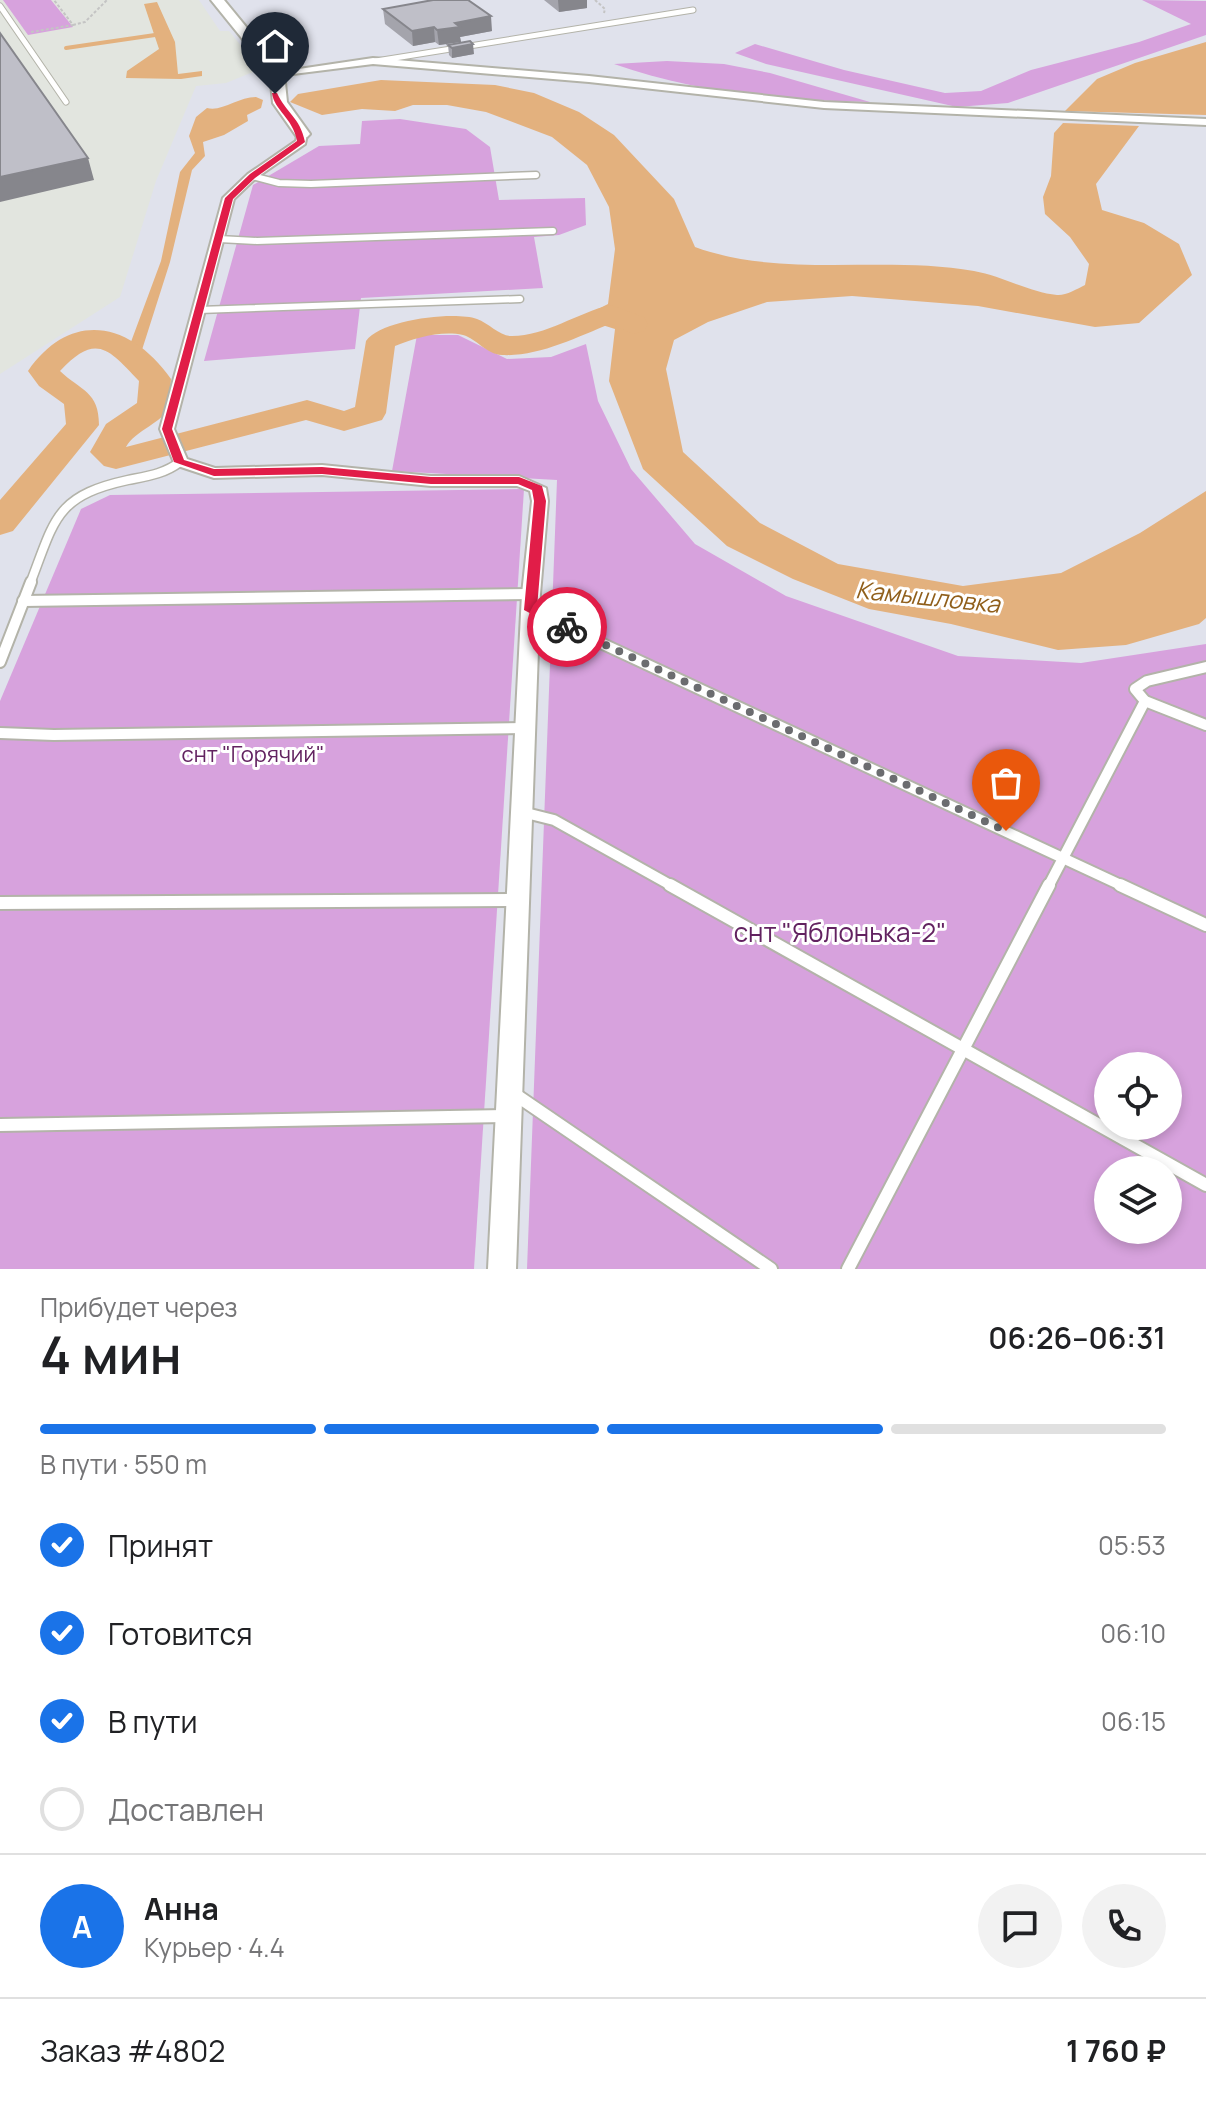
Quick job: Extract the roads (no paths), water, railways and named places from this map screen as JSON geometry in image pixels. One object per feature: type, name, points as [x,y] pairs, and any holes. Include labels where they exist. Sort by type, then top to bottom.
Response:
[{"type":"street","points":[[217,0],[277,73],[277,102],[298,124],[302,134],[301,142],[252,176],[229,198],[167,429],[180,462],[214,473],[322,470],[431,481],[519,481],[538,488],[540,501],[530,602],[502,1269]]},
{"type":"street","points":[[277,73],[373,61],[589,79],[824,105],[1206,122]]},
{"type":"lane","points":[[0,6],[66,102]]},
{"type":"lane","points":[[373,61],[693,10]]},
{"type":"lane","points":[[252,176],[279,183],[311,184],[536,175]]},
{"type":"lane","points":[[219,239],[257,241],[553,231]]},
{"type":"lane","points":[[199,310],[520,299]]},
{"type":"lane","points":[[0,662],[48,536],[64,507],[93,488],[167,472],[180,462]]},
{"type":"lane","points":[[23,601],[530,602],[1206,925]]},
{"type":"lane","points":[[1206,667],[1147,681],[1135,689],[1145,701],[1206,725]]},
{"type":"lane","points":[[848,1269],[1145,701]]},
{"type":"lane","points":[[0,733],[525,728]]},
{"type":"lane","points":[[522,812],[554,820],[1206,1185]]},
{"type":"lane","points":[[0,903],[518,900]]},
{"type":"lane","points":[[510,1091],[771,1269]]},
{"type":"lane","points":[[0,1125],[510,1116]]},
{"type":"water","points":[[157,2],[175,42],[178,74],[202,71],[202,76],[181,79],[126,78],[127,71],[159,49],[144,4]]},
{"type":"water","points":[[1206,42],[1206,115],[1065,111],[1097,79],[1135,63]]},
{"type":"water","points":[[381,80],[495,85],[534,93],[579,112],[614,135],[674,199],[695,247],[729,257],[763,262],[904,265],[974,271],[1057,295],[1085,285],[1089,264],[1070,237],[1045,214],[1043,197],[1051,176],[1054,133],[1063,123],[1139,126],[1096,184],[1102,210],[1144,223],[1179,244],[1192,275],[1139,323],[1095,327],[978,306],[852,296],[767,302],[708,322],[674,340],[666,369],[683,452],[760,523],[838,564],[963,586],[1061,573],[1140,533],[1206,491],[1206,618],[1199,624],[1126,645],[1058,650],[951,624],[869,609],[793,579],[727,546],[643,469],[609,381],[615,329],[580,318],[608,304],[615,249],[609,207],[587,165],[552,137],[486,112],[447,105],[413,105],[395,111],[362,109],[322,115],[290,102],[298,94]]},
{"type":"water","points":[[256,97],[263,100],[261,108],[247,115],[248,121],[224,135],[203,142],[205,156],[192,170],[170,262],[141,353],[133,363],[125,358],[161,261],[180,172],[195,153],[189,136],[196,117],[207,108],[218,108]]},
{"type":"waterway","points":[[66,48],[155,35]]},
{"type":"waterway","name":"Камышловка","points":[[0,523],[82,425],[82,412],[76,397],[57,385],[44,371],[77,342],[98,338],[120,344],[155,379],[153,407],[118,431],[107,452],[116,459],[307,410],[344,421],[370,413],[381,341],[413,328],[468,326],[502,346],[543,340],[610,314],[633,325]]},
{"type":"park label","name":"снт \"Горячий\"","points":[[253,754]]},
{"type":"park label","name":"снт \"Яблонька-2\"","points":[[840,932]]}]
